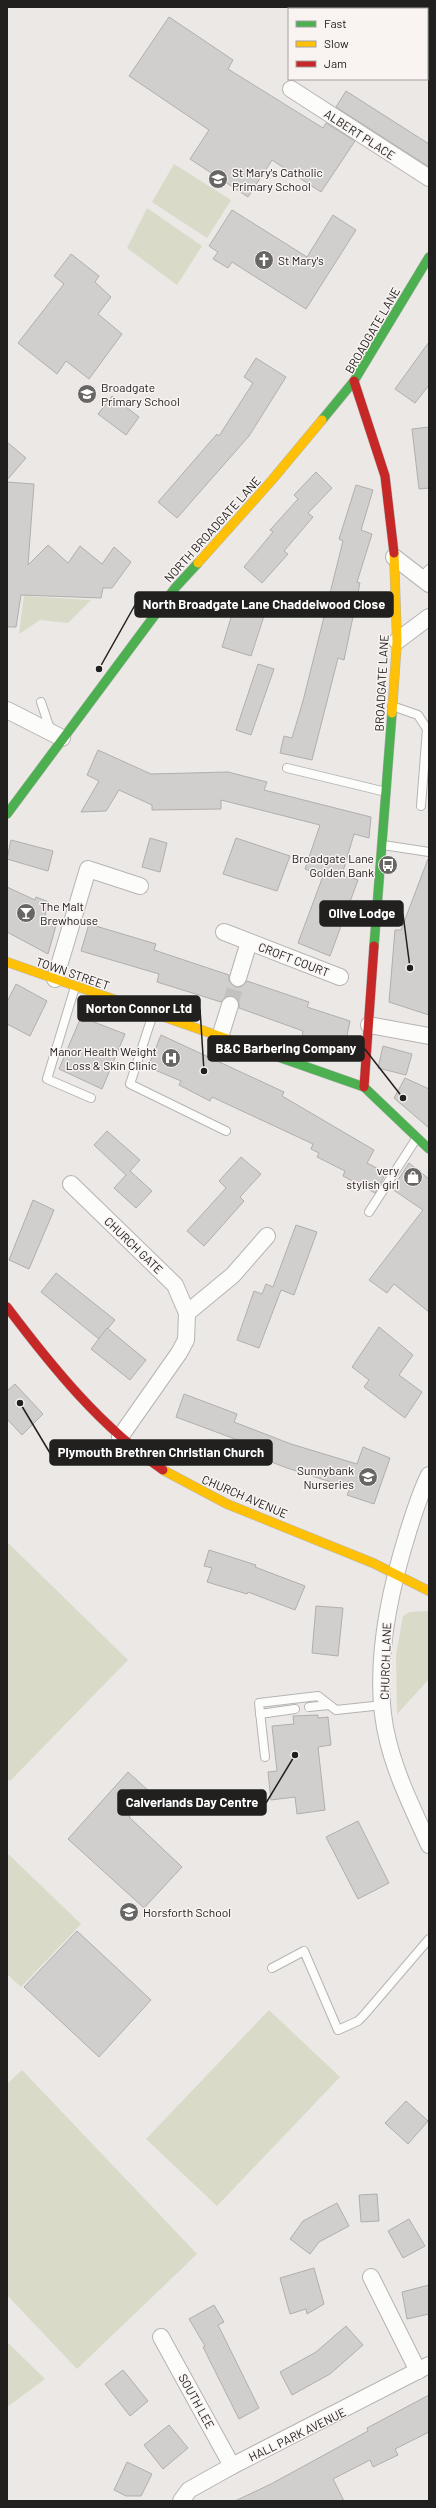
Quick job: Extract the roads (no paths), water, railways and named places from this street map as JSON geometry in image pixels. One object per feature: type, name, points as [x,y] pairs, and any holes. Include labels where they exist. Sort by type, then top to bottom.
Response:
[{"type":"street","name":"ALBERT PLACE","points":[[291,89],[429,178]]},
{"type":"street","name":"BROADGATE LANE","points":[[364,1087],[397,641],[394,557],[385,476],[354,381],[429,257]]},
{"type":"street","name":"NORTH BROADGATE LANE","points":[[7,814],[57,736],[175,588],[272,480],[354,381]]},
{"type":"street","points":[[394,557],[426,577]]},
{"type":"street","points":[[397,641],[429,617]]},
{"type":"street","points":[[7,710],[57,736]]},
{"type":"street","points":[[56,979],[88,869],[140,886]]},
{"type":"street","name":"CROFT COURT","points":[[224,932],[340,977]]},
{"type":"street","name":"CROFT COURT","points":[[238,978],[249,942]]},
{"type":"street","name":"TOWN STREET","points":[[7,962],[364,1087],[429,1149]]},
{"type":"street","points":[[220,1037],[230,1005]]},
{"type":"street","points":[[369,1025],[429,1036]]},
{"type":"street","name":"CHURCH GATE","points":[[71,1184],[175,1285],[186,1313],[186,1340],[180,1353],[120,1437]]},
{"type":"street","points":[[186,1313],[233,1275],[267,1236]]},
{"type":"street","name":"CHURCH AVENUE","points":[[7,1307],[86,1406],[120,1437],[199,1491],[396,1571],[429,1591]]},
{"type":"street","name":"CHURCH LANE","points":[[429,1475],[396,1571],[387,1609],[382,1677],[383,1706],[388,1741],[401,1782],[429,1845]]},
{"type":"street","name":"HALL PARK AVENUE","points":[[181,2501],[189,2490],[232,2466],[423,2368],[371,2277]]},
{"type":"street","name":"SOUTH LEE","points":[[161,2336],[232,2466]]},
{"type":"lane","points":[[41,702],[57,736]]},
{"type":"lane","points":[[392,706],[418,715],[427,729],[421,806]]},
{"type":"lane","points":[[287,768],[386,792]]},
{"type":"lane","points":[[383,845],[429,852]]},
{"type":"lane","points":[[75,986],[47,1079],[91,1098]]},
{"type":"lane","points":[[153,1013],[130,1084],[226,1131]]},
{"type":"lane","points":[[369,1212],[417,1137]]},
{"type":"lane","points":[[265,1758],[259,1703],[318,1696],[336,1710],[383,1706]]},
{"type":"lane","points":[[309,1707],[329,1705]]},
{"type":"lane","points":[[260,1714],[295,1709]]},
{"type":"lane","points":[[272,1968],[304,1951],[338,2030],[358,2021],[364,2015],[429,1939]]},
{"type":"tunnel","points":[[230,1005],[238,978]]},
{"type":"place","name":"St Mary's Catholic Primary School","points":[[218,179]]},
{"type":"place","name":"St Mary's","points":[[264,260]]},
{"type":"place","name":"Broadgate Primary School","points":[[87,394]]},
{"type":"place","name":"North Broadgate Lane Chaddelwood Close","points":[[99,669]]},
{"type":"place","name":"Broadgate Lane Golden Bank","points":[[388,865]]},
{"type":"place","name":"The Malt Brewhouse","points":[[26,913]]},
{"type":"place","name":"Olive Lodge","points":[[410,968]]},
{"type":"place","name":"Manor Health Weight Loss & Skin Clinic","points":[[171,1058]]},
{"type":"place","name":"Norton Connor Ltd","points":[[204,1071]]},
{"type":"place","name":"B&C Barbering Company","points":[[403,1098]]},
{"type":"place","name":"very stylish girl","points":[[413,1177]]},
{"type":"place","name":"Plymouth Brethren Christian Church","points":[[20,1403]]},
{"type":"place","name":"Sunnybank Nurseries","points":[[368,1477]]},
{"type":"place","name":"Calverlands Day Centre","points":[[295,1755]]},
{"type":"place","name":"Horsforth School","points":[[129,1912]]}]
